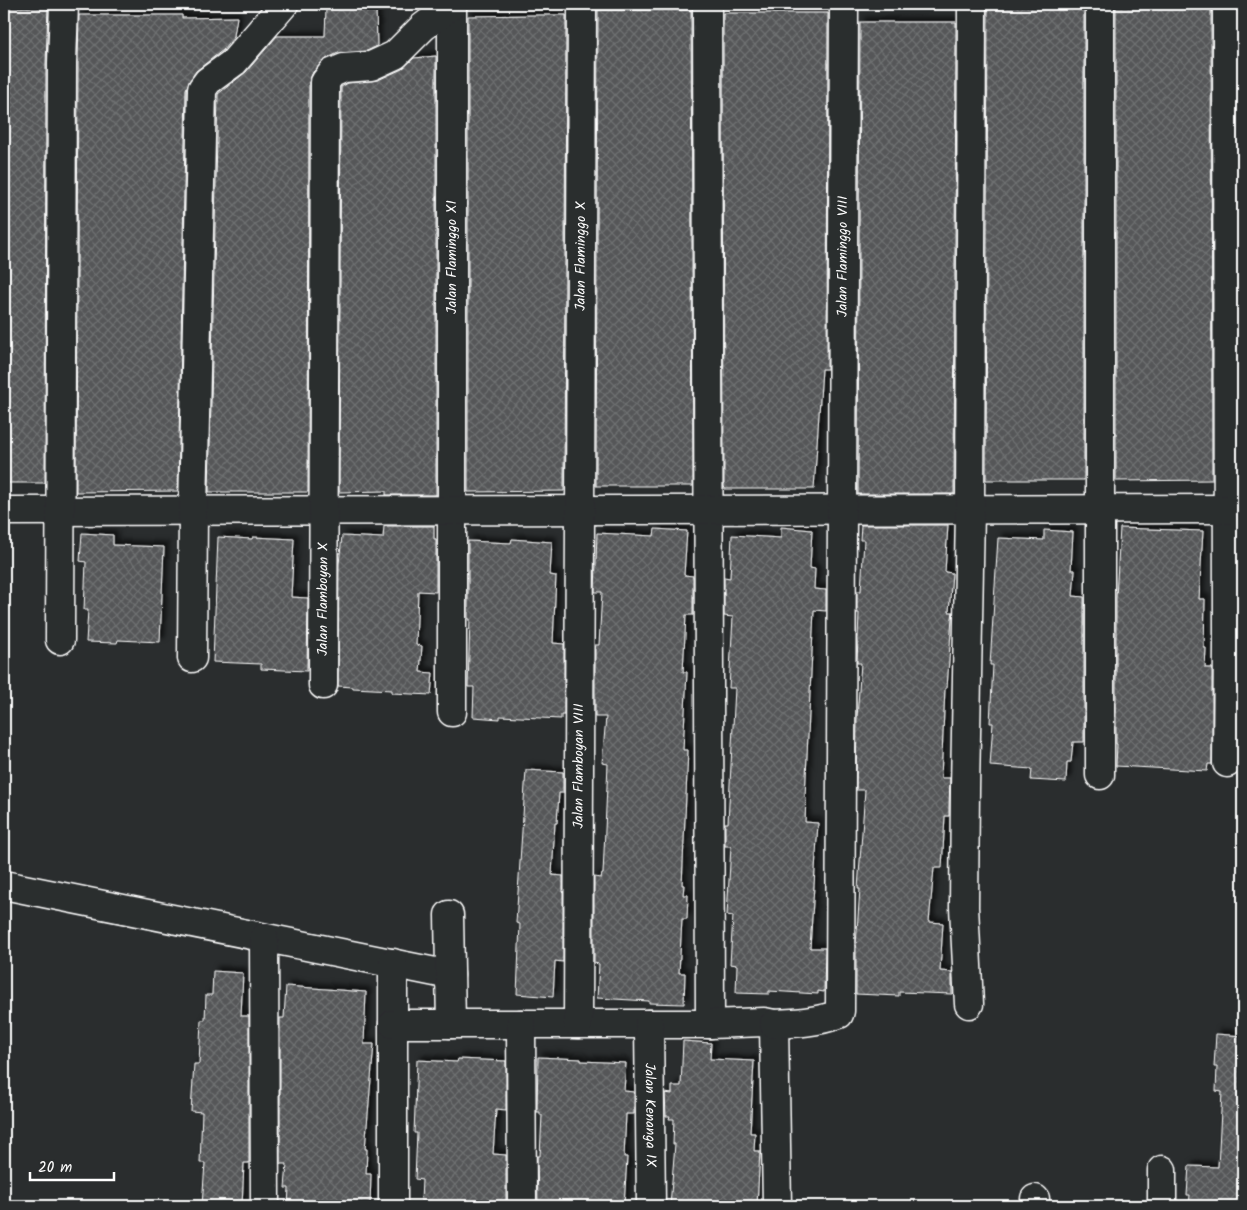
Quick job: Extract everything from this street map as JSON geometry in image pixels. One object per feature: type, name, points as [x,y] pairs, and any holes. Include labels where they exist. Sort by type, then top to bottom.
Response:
[{"type":"street","points":[[60,640],[62,73],[64,4]]},
{"type":"street","points":[[192,658],[193,512],[202,89],[208,81],[234,62],[284,4]]},
{"type":"street","name":"Jalan Flaminggo XI","points":[[452,4],[452,712]]},
{"type":"street","name":"Jalan Flamboyan X","points":[[323,685],[322,511],[325,82],[332,74],[344,68],[371,66],[395,55],[423,27],[452,4]]},
{"type":"street","name":"Jalan Flaminggo X","points":[[580,510],[582,4]]},
{"type":"street","points":[[707,4],[710,1024]]},
{"type":"street","name":"Jalan Flaminggo VIII","points":[[774,1024],[801,1023],[826,1019],[839,1014],[840,1011],[844,4]]},
{"type":"street","points":[[969,1004],[964,907],[964,789],[970,510],[972,4]]},
{"type":"street","points":[[1100,4],[1100,775]]},
{"type":"street","points":[[1227,4],[1235,509],[1228,643],[1227,763]]},
{"type":"street","points":[[4,512],[1235,509]]},
{"type":"street","name":"Jalan Flamboyan VIII","points":[[578,1024],[580,510]]},
{"type":"street","points":[[4,885],[450,975]]},
{"type":"street","points":[[449,915],[450,1024]]},
{"type":"street","points":[[264,938],[265,1206]]},
{"type":"street","points":[[393,963],[393,1206]]},
{"type":"street","points":[[393,1024],[710,1024],[764,1022],[774,1024],[777,1206]]},
{"type":"street","points":[[521,1024],[522,1206]]},
{"type":"street","name":"Jalan Kenanga IX","points":[[650,1024],[651,1206]]},
{"type":"street","points":[[1162,1170],[1162,1206]]},
{"type":"building","points":[[988,4],[1084,4],[1084,480],[986,480]]},
{"type":"building","points":[[1116,4],[1211,4],[1212,480],[1116,481]]},
{"type":"building","points":[[4,7],[48,7],[46,63],[45,483],[4,483]]},
{"type":"building","points":[[326,8],[376,8],[377,46],[367,51],[338,53],[326,59],[313,72],[309,82],[308,492],[209,492],[218,94],[246,72],[277,36],[325,36]]},
{"type":"building","points":[[598,10],[691,10],[693,486],[596,486]]},
{"type":"building","points":[[723,13],[828,13],[827,369],[822,369],[814,489],[725,489],[724,486]]},
{"type":"building","points":[[79,15],[182,15],[182,18],[237,17],[235,36],[223,50],[196,71],[186,89],[178,491],[76,492]]},
{"type":"building","points":[[566,15],[564,491],[468,492],[468,16]]},
{"type":"building","points":[[860,22],[956,22],[954,494],[858,494]]},
{"type":"building","points":[[436,56],[436,495],[386,495],[386,491],[339,492],[341,87],[348,83],[378,80],[402,69],[414,58]]},
{"type":"building","points":[[861,525],[948,525],[945,572],[952,573],[949,612],[953,612],[947,688],[945,688],[941,778],[950,778],[949,816],[945,816],[942,868],[934,868],[929,922],[943,923],[940,971],[952,972],[952,994],[899,992],[899,996],[856,994],[856,945],[860,889],[858,889],[865,790],[856,790],[857,718],[861,663],[857,663],[859,613],[857,613],[857,591],[861,591],[864,540],[860,540]]},
{"type":"building","points":[[384,526],[434,526],[434,539],[436,539],[436,592],[418,591],[416,645],[422,646],[420,672],[433,673],[431,695],[392,693],[392,690],[338,686],[339,564],[342,536],[383,538]]},
{"type":"building","points":[[781,527],[812,530],[810,568],[815,569],[814,589],[826,590],[826,611],[814,610],[805,797],[805,822],[818,823],[810,948],[825,948],[824,992],[818,991],[818,994],[769,991],[769,994],[736,993],[737,965],[730,964],[733,916],[727,915],[731,846],[725,846],[725,823],[728,823],[735,688],[729,688],[733,617],[724,616],[724,577],[730,578],[732,535],[781,538]]},
{"type":"building","points":[[1120,528],[1203,531],[1199,599],[1205,599],[1205,668],[1212,668],[1212,764],[1208,764],[1207,771],[1116,766],[1116,598]]},
{"type":"building","points":[[655,529],[687,531],[684,575],[693,576],[693,615],[686,615],[683,672],[687,672],[683,750],[688,750],[682,885],[684,885],[683,895],[688,895],[687,919],[682,919],[679,973],[685,973],[684,1004],[597,998],[599,964],[594,963],[594,877],[601,878],[603,874],[608,764],[602,763],[606,717],[595,717],[595,645],[599,645],[602,592],[595,592],[597,533],[654,536]]},
{"type":"building","points":[[1044,530],[1073,532],[1071,570],[1075,570],[1073,596],[1084,597],[1084,742],[1073,742],[1071,762],[1067,762],[1066,782],[1031,780],[1032,769],[990,766],[993,723],[990,723],[993,665],[990,665],[998,538],[1044,540]]},
{"type":"building","points":[[82,533],[113,535],[113,545],[164,547],[160,642],[118,640],[117,643],[86,642],[88,610],[84,610],[86,562],[80,561]]},
{"type":"building","points":[[218,537],[294,539],[291,597],[308,598],[307,671],[261,669],[261,664],[213,662]]},
{"type":"building","points":[[512,539],[552,542],[550,575],[556,576],[553,643],[564,644],[564,715],[561,715],[561,719],[500,716],[500,719],[473,717],[474,687],[468,687],[470,619],[468,619],[468,541],[511,543]]},
{"type":"building","points":[[526,770],[563,772],[563,793],[559,793],[557,823],[555,823],[552,875],[563,876],[563,962],[555,961],[553,997],[517,994],[520,924],[516,923]]},
{"type":"building","points":[[213,971],[243,973],[241,1016],[249,1016],[249,1163],[244,1163],[242,1206],[202,1206],[205,1163],[200,1163],[202,1112],[191,1111],[194,1064],[199,1064],[201,1020],[205,1020],[206,995],[212,995]]},
{"type":"building","points":[[286,986],[366,992],[364,1044],[374,1044],[365,1149],[367,1149],[366,1174],[371,1174],[370,1206],[288,1206],[289,1188],[285,1188],[287,1164],[280,1164],[280,1018],[284,1018]]},
{"type":"building","points":[[1216,1034],[1243,1036],[1241,1072],[1243,1072],[1243,1206],[1189,1206],[1190,1195],[1187,1195],[1189,1166],[1218,1167],[1222,1092],[1216,1091],[1217,1067],[1214,1067]]},
{"type":"building","points":[[683,1041],[711,1043],[710,1059],[754,1061],[750,1133],[755,1133],[754,1151],[760,1151],[757,1206],[670,1206],[675,1144],[673,1144],[674,1119],[669,1119],[670,1116],[666,1116],[665,1093],[672,1094],[672,1086],[681,1086]]},
{"type":"building","points":[[538,1057],[626,1063],[624,1091],[634,1092],[634,1114],[626,1114],[624,1157],[627,1157],[624,1206],[538,1206],[537,1156],[540,1156],[542,1115],[540,1115],[540,1112],[537,1112]]},
{"type":"building","points":[[458,1059],[506,1061],[506,1110],[496,1109],[493,1154],[506,1155],[506,1206],[463,1206],[463,1203],[421,1201],[422,1180],[415,1179],[417,1133],[414,1133],[417,1060],[457,1062]]}]
